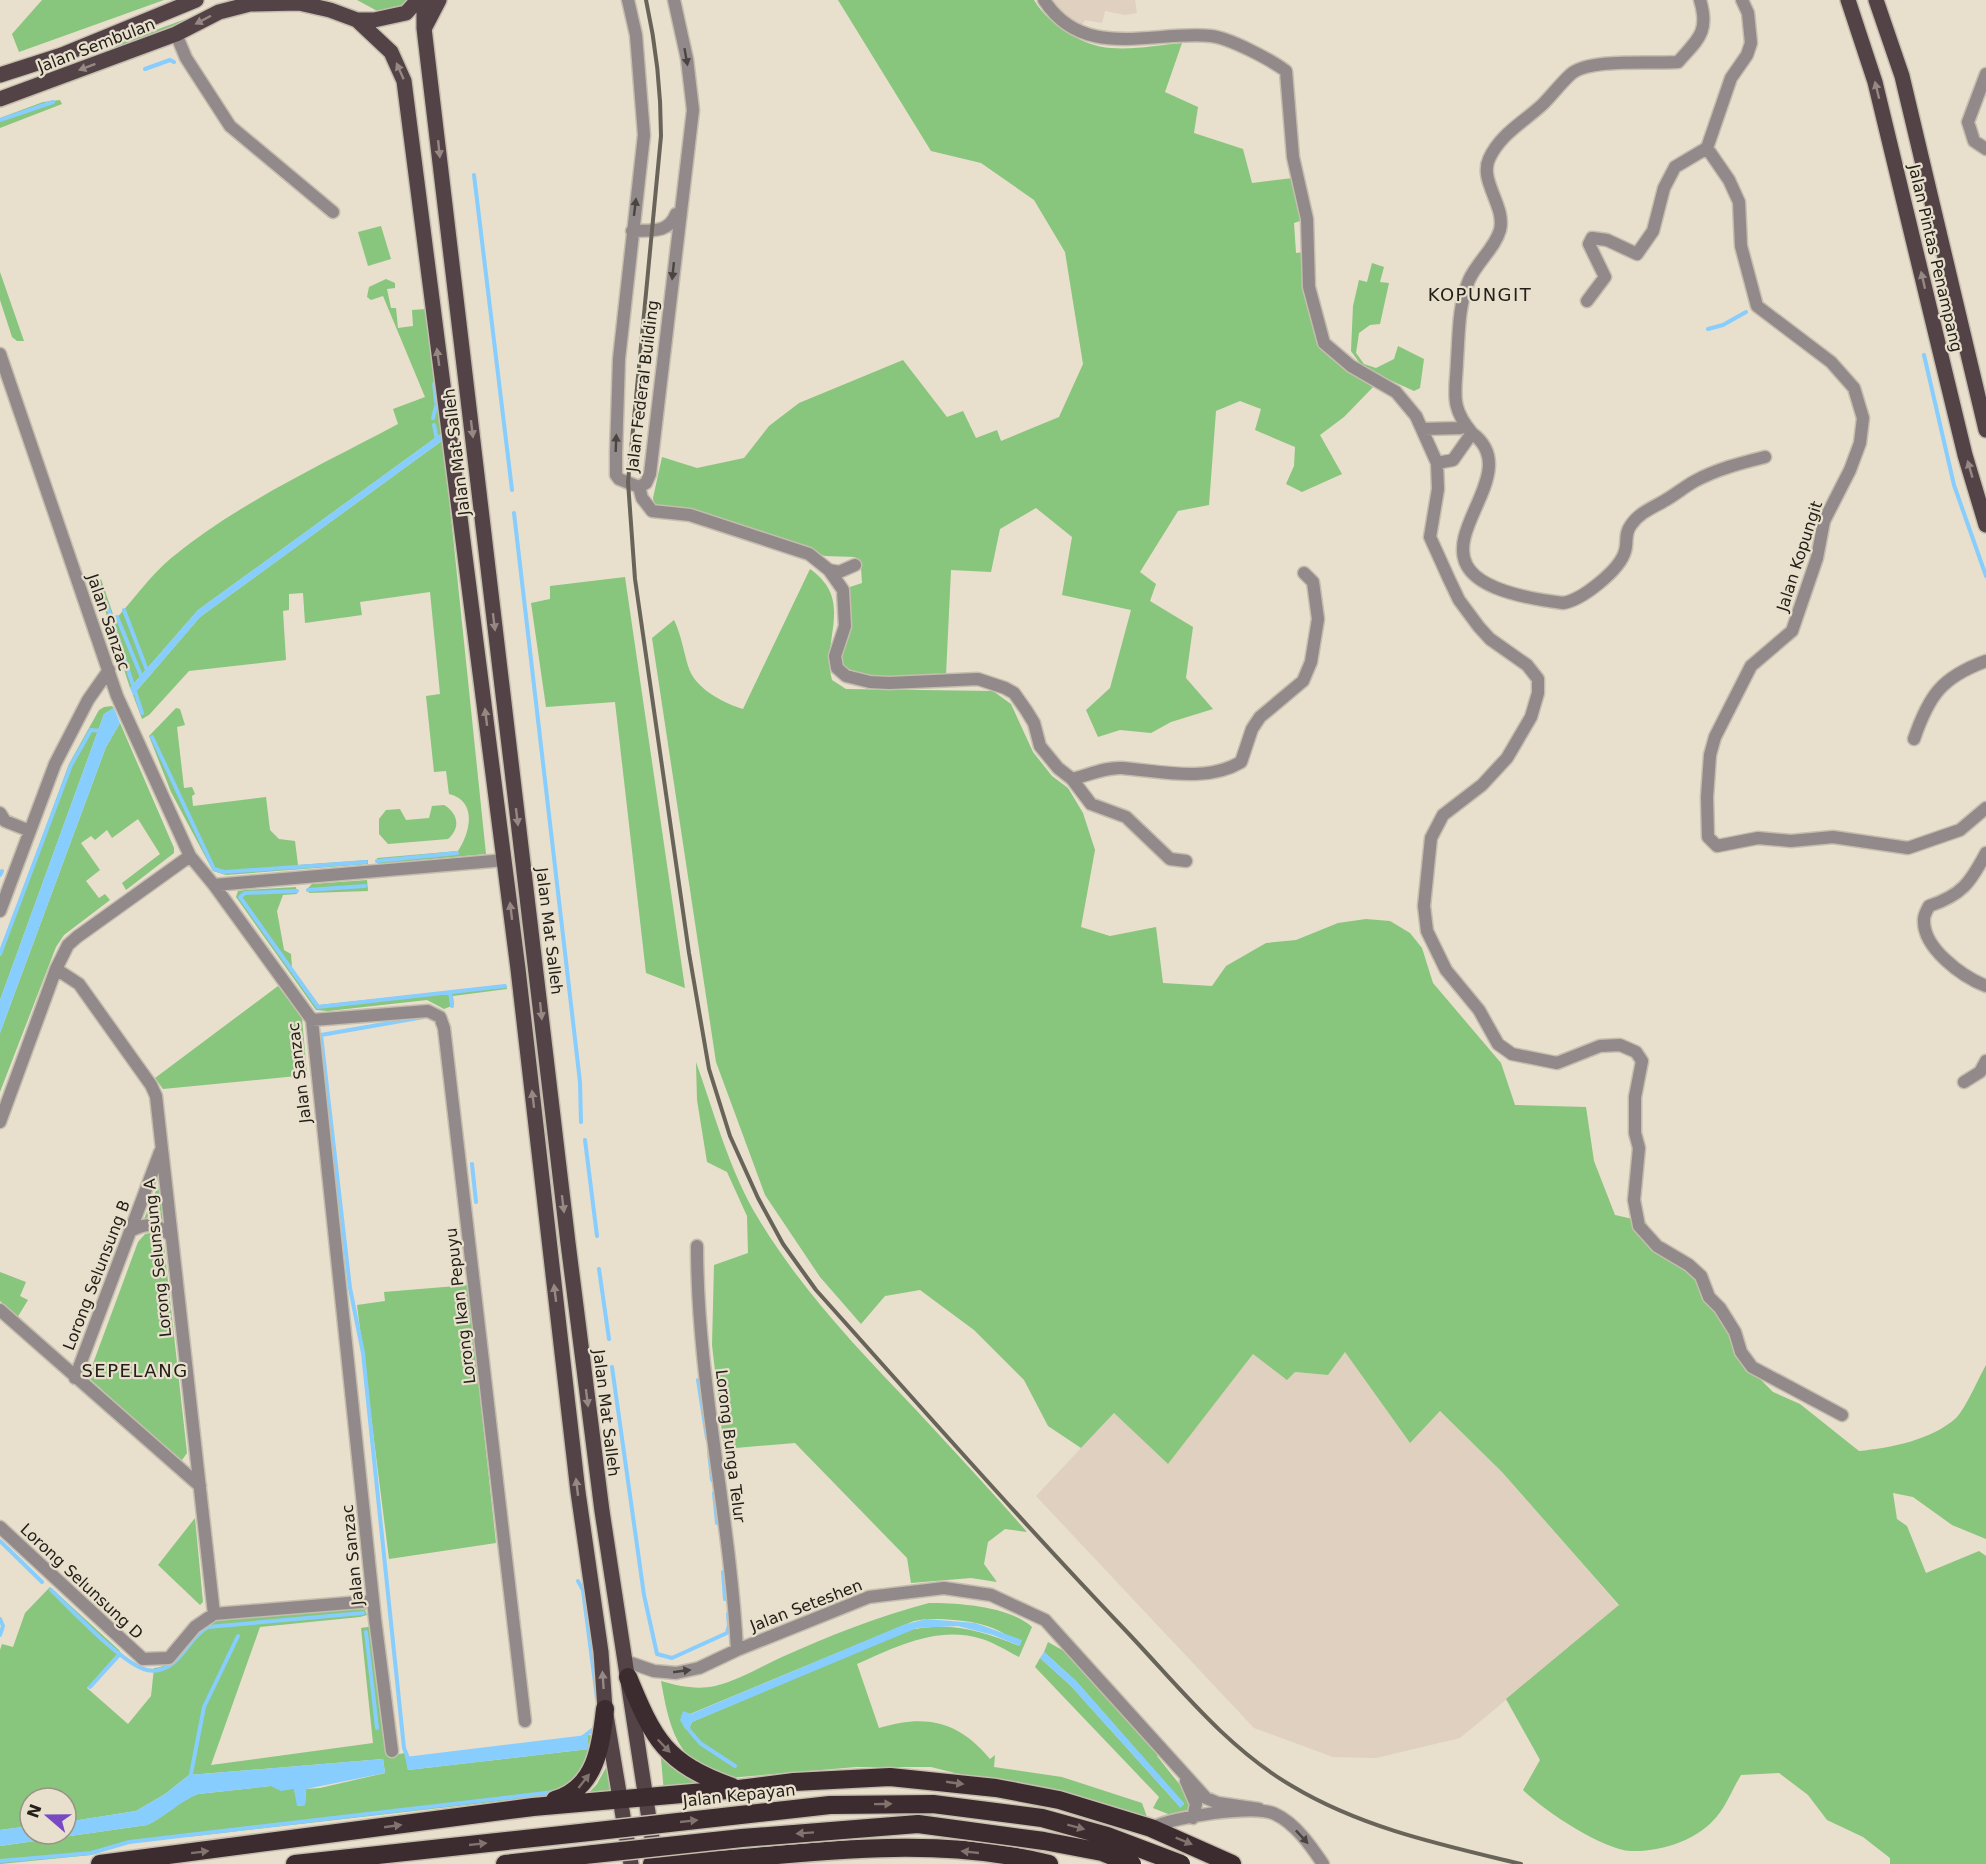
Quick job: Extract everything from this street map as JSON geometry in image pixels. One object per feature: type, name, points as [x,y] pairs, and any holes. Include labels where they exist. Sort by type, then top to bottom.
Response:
[{"type":"highway","points":[[626,1669],[644,1719],[664,1746],[692,1770],[739,1789]]},
{"type":"highway","points":[[533,1807],[576,1791],[589,1775],[602,1744],[605,1709]]},
{"type":"highway","points":[[100,1864],[533,1807],[852,1778],[927,1779],[1059,1800],[1151,1828],[1232,1864]]},
{"type":"highway","name":"Jalan Kepayan","points":[[295,1864],[830,1805],[933,1804],[1042,1818],[1118,1839],[1181,1864]]},
{"type":"highway","points":[[505,1864],[742,1838],[918,1824],[1044,1841],[1102,1852],[1132,1864]]},
{"type":"highway","points":[[654,1864],[863,1847],[932,1847],[1011,1856],[1049,1864]]},
{"type":"highway","points":[[721,1864],[741,1858]]},
{"type":"main road","name":"Jalan Sembulan","points":[[0,75],[62,55],[196,0]]},
{"type":"main road","points":[[176,34],[182,14],[208,0]]},
{"type":"main road","points":[[329,0],[341,14]]},
{"type":"main road","points":[[357,20],[374,20],[406,13],[418,0]]},
{"type":"main road","name":"Jalan Mat Salleh","points":[[424,0],[424,28],[566,1232],[602,1511],[646,1797],[654,1864]]},
{"type":"main road","points":[[424,28],[439,0]]},
{"type":"main road","name":"Jalan Pintas Penampang","points":[[1848,0],[1875,82],[1965,454],[1986,525]]},
{"type":"main road","name":"Jalan Pintas Penampang","points":[[1876,0],[1902,76],[1986,430]]},
{"type":"main road","name":"Jalan Sembulan","points":[[0,99],[176,34],[219,12],[250,4],[298,3],[357,20]]},
{"type":"main road","name":"Jalan Mat Salleh","points":[[357,20],[391,52],[404,81],[505,860],[576,1480],[602,1652],[605,1709],[631,1864]]},
{"type":"main road","points":[[1914,241],[1940,233]]},
{"type":"street","name":"Jalan Federal Building","points":[[628,0],[636,35],[644,135],[619,359],[616,465],[620,479],[639,487],[646,483],[650,474],[679,207],[693,110],[687,59],[674,0]]},
{"type":"street","points":[[1044,0],[1054,14],[1068,24],[1101,38],[1140,40],[1213,36],[1286,71],[1293,157],[1307,219],[1310,287],[1324,343],[1351,366],[1396,392],[1422,429],[1437,463],[1438,489],[1430,537],[1459,600],[1490,639],[1535,674],[1538,693],[1531,717],[1506,758],[1482,785],[1443,815],[1431,838],[1424,906],[1427,931],[1446,970],[1479,1010],[1498,1044],[1512,1054],[1557,1063],[1600,1046],[1620,1045],[1636,1052],[1642,1061],[1635,1097],[1635,1133],[1639,1148],[1634,1200],[1640,1226],[1658,1246],[1701,1276],[1709,1297],[1720,1308],[1735,1332],[1741,1352],[1752,1367],[1842,1415]]},
{"type":"street","points":[[1700,0],[1703,22],[1700,39],[1678,62],[1590,64],[1571,74],[1529,117],[1505,135],[1488,162],[1488,176],[1498,208],[1501,228],[1469,280],[1459,319],[1457,362],[1453,381],[1457,408],[1468,428],[1483,441],[1489,450],[1489,468],[1485,487],[1463,547],[1468,570],[1485,585],[1563,603],[1574,601],[1588,593],[1617,564],[1626,551],[1625,537],[1630,525],[1645,511],[1694,481],[1742,462],[1765,457]]},
{"type":"street","points":[[1587,301],[1605,277],[1589,244],[1592,238],[1607,240],[1637,254],[1653,231],[1664,188],[1675,167],[1707,148],[1731,78],[1747,55],[1751,43],[1748,12],[1742,0]]},
{"type":"street","points":[[176,34],[186,57],[230,126],[333,212]]},
{"type":"street","points":[[1986,74],[1968,122],[1974,141],[1986,149]]},
{"type":"street","name":"Jalan Kopungit","points":[[1707,148],[1729,180],[1739,202],[1742,246],[1757,306],[1831,362],[1854,388],[1863,418],[1860,443],[1824,521],[1817,558],[1792,631],[1751,666],[1715,737],[1710,755],[1707,797],[1708,837],[1717,846],[1758,838],[1791,841],[1833,837],[1894,848],[1908,848],[1959,830],[1986,808]]},
{"type":"street","points":[[632,231],[662,230],[672,225],[679,207]]},
{"type":"street","name":"Jalan Sanzac","points":[[0,354],[117,696],[190,856],[214,885],[312,1020],[392,1751]]},
{"type":"street","points":[[1422,429],[1468,428]]},
{"type":"street","points":[[1437,463],[1453,459],[1468,428]]},
{"type":"street","points":[[639,487],[642,498],[652,511],[690,515],[809,554],[829,570],[843,590],[846,606],[844,626],[835,656],[837,668],[846,676],[870,682],[889,683],[978,679],[1014,693],[1034,723],[1040,746],[1072,779],[1091,804],[1126,817],[1170,859],[1186,861]]},
{"type":"street","points":[[829,570],[839,572],[855,565]]},
{"type":"street","points":[[1072,779],[1121,768],[1178,775],[1218,770],[1241,762],[1252,729],[1260,717],[1303,681],[1311,662],[1318,619],[1313,582],[1304,573]]},
{"type":"street","points":[[1914,739],[1927,703],[1940,686],[1971,666],[1986,661]]},
{"type":"street","points":[[0,911],[55,764],[88,700],[108,670]]},
{"type":"street","points":[[0,813],[5,821],[30,831]]},
{"type":"street","points":[[1986,853],[1973,877],[1959,893],[1929,906],[1924,919],[1928,934],[1945,960],[1957,972],[1986,986]]},
{"type":"street","points":[[0,1122],[56,969],[69,945],[76,937],[190,856]]},
{"type":"street","points":[[214,885],[505,860]]},
{"type":"street","name":"Lorong Selunsung A","points":[[56,969],[79,984],[151,1085],[156,1096],[214,1614]]},
{"type":"street","name":"Lorong Ikan Pepuyu","points":[[312,1020],[428,1011],[440,1017],[444,1028],[525,1721]]},
{"type":"street","points":[[1964,1082],[1980,1072],[1986,1061]]},
{"type":"street","name":"Lorong Selunsung B","points":[[75,1378],[161,1150]]},
{"type":"street","points":[[130,1231],[146,1224],[160,1226],[170,1235]]},
{"type":"street","name":"Lorong Bunga Telur","points":[[698,1246],[703,1355],[735,1607],[737,1650]]},
{"type":"street","points":[[0,1310],[200,1486]]},
{"type":"street","name":"Lorong Selunsung D","points":[[0,1527],[143,1659],[169,1658],[195,1627],[214,1614]]},
{"type":"street","name":"Jalan Seteshen","points":[[626,1669],[676,1673],[699,1668],[737,1650],[869,1597],[944,1588],[991,1595],[1045,1620],[1206,1798],[1218,1803],[1277,1814],[1287,1822],[1323,1864]]},
{"type":"street","points":[[214,1614],[374,1601]]},
{"type":"street","name":"Jalan Seteshen","points":[[1183,1774],[1196,1804],[1194,1818]]},
{"type":"street","points":[[1151,1828],[1165,1821],[1259,1809]]},
{"type":"shaded area","points":[[1049,0],[1135,0],[1137,13],[1125,15],[1105,11],[1102,23],[1085,20],[1082,25],[1072,21]]},
{"type":"shaded area","points":[[1345,1352],[1409,1442],[1440,1411],[1502,1472],[1619,1606],[1460,1738],[1376,1758],[1333,1757],[1254,1728],[1036,1496],[1114,1413],[1168,1464],[1253,1354],[1295,1372],[1328,1375]]},
{"type":"green space","points":[[42,0],[164,0],[19,52],[12,34]]},
{"type":"green space","points":[[357,0],[415,0],[409,6],[381,13]]},
{"type":"green space","points":[[838,0],[1034,0],[1057,26],[1089,43],[1111,48],[1138,48],[1182,43],[1165,92],[1198,107],[1194,133],[1243,149],[1252,183],[1293,178],[1303,220],[1294,223],[1296,253],[1303,252],[1322,344],[1340,363],[1376,384],[1344,417],[1320,435],[1342,474],[1302,492],[1286,484],[1294,466],[1295,447],[1255,430],[1261,409],[1240,401],[1216,411],[1209,505],[1178,511],[1140,572],[1156,584],[1150,601],[1193,627],[1186,678],[1213,709],[1171,722],[1151,733],[1120,730],[1098,737],[1086,710],[1110,688],[1131,610],[1062,595],[1072,537],[1036,508],[1000,529],[991,572],[951,570],[946,675],[904,679],[867,677],[843,667],[839,657],[849,625],[847,588],[862,583],[861,568],[855,557],[825,556],[692,510],[654,504],[653,498],[662,457],[697,468],[744,458],[769,426],[799,403],[903,360],[947,417],[963,411],[976,438],[997,430],[1001,441],[1059,417],[1083,364],[1065,252],[1034,200],[981,163],[931,151]]},
{"type":"green space","points":[[191,17],[180,31],[117,50],[115,45]]},
{"type":"green space","points":[[60,100],[62,104],[0,128],[0,118],[43,102]]},
{"type":"green space","points":[[381,226],[391,259],[368,266],[358,232]]},
{"type":"green space","points":[[1372,263],[1384,267],[1380,282],[1389,283],[1380,324],[1370,325],[1359,333],[1356,353],[1364,364],[1376,368],[1394,359],[1398,346],[1424,359],[1420,388],[1414,391],[1372,372],[1361,365],[1351,351],[1353,306],[1359,280],[1367,282]]},
{"type":"green space","points":[[0,272],[24,341],[17,341],[12,337],[0,300]]},
{"type":"green space","points":[[386,279],[395,283],[395,288],[387,289],[391,308],[396,308],[398,328],[413,326],[412,310],[426,309],[442,433],[198,610],[130,688],[98,588],[92,589],[101,579],[115,620],[170,559],[196,539],[252,502],[398,424],[393,409],[425,397],[383,296],[371,300],[367,297],[369,287]]},
{"type":"green space","points":[[443,440],[486,854],[378,864],[377,858],[458,851],[468,827],[468,810],[464,803],[449,794],[446,771],[434,772],[426,696],[440,694],[430,592],[360,602],[362,615],[305,623],[303,593],[289,594],[289,610],[283,611],[286,660],[189,671],[149,715],[142,719],[133,695],[200,617]]},
{"type":"green space","points":[[810,569],[823,581],[831,594],[834,607],[830,649],[832,680],[846,689],[993,691],[1011,704],[1033,752],[1052,776],[1068,788],[1083,813],[1095,850],[1081,927],[1110,936],[1156,927],[1163,983],[1212,986],[1226,966],[1266,943],[1296,940],[1338,923],[1366,919],[1390,921],[1410,933],[1422,948],[1433,983],[1501,1063],[1515,1105],[1586,1107],[1594,1161],[1615,1215],[1646,1222],[1658,1246],[1704,1280],[1755,1374],[1773,1392],[1800,1404],[1859,1451],[1871,1450],[1910,1442],[1946,1426],[1964,1407],[1986,1365],[1986,1539],[1952,1525],[1913,1497],[1893,1493],[1897,1519],[1907,1526],[1926,1573],[1979,1551],[1986,1556],[1986,1864],[1890,1864],[1890,1858],[1863,1837],[1827,1820],[1808,1795],[1779,1773],[1741,1775],[1721,1811],[1701,1831],[1679,1843],[1643,1851],[1619,1849],[1590,1837],[1532,1798],[1523,1790],[1540,1760],[1506,1699],[1619,1605],[1502,1472],[1440,1411],[1410,1443],[1345,1352],[1328,1375],[1295,1372],[1287,1380],[1253,1354],[1168,1464],[1114,1413],[1081,1448],[1048,1426],[1024,1380],[974,1330],[920,1290],[885,1296],[861,1324],[820,1277],[765,1195],[716,1062],[652,638],[674,620],[690,670],[696,681],[715,696],[743,709]]},
{"type":"green space","points":[[625,577],[685,988],[646,973],[615,702],[546,707],[531,603],[550,599],[550,586]]},
{"type":"green space","points":[[112,706],[114,708],[104,714],[0,1000],[0,951],[69,764],[99,710]]},
{"type":"green space","points":[[176,708],[180,709],[185,725],[177,727],[184,788],[192,787],[195,794],[192,796],[193,806],[266,797],[270,830],[279,839],[295,841],[298,865],[368,860],[368,864],[226,875],[213,871],[171,792],[149,736]]},
{"type":"green space","points":[[120,723],[174,848],[174,853],[126,890],[122,883],[160,854],[138,819],[112,838],[107,830],[95,840],[91,836],[81,843],[100,870],[86,881],[99,898],[105,894],[110,900],[64,935],[56,947],[0,1092],[0,1033],[106,747]]},
{"type":"green space","points":[[444,805],[455,816],[456,821],[455,830],[448,839],[388,844],[379,834],[379,819],[386,810],[400,809],[406,820],[429,818],[432,806]]},
{"type":"green space","points":[[367,880],[368,891],[309,893],[308,888],[312,884]]},
{"type":"green space","points":[[296,887],[297,894],[283,895],[277,911],[284,950],[291,954],[292,968],[319,1005],[506,985],[507,989],[453,996],[454,1005],[444,1009],[427,1000],[328,1011],[316,1010],[236,897],[238,891]]},
{"type":"green space","points":[[278,986],[302,1018],[307,1075],[163,1089],[155,1078]]},
{"type":"green space","points":[[696,1062],[739,1181],[758,1218],[793,1270],[832,1319],[1027,1532],[1005,1529],[988,1542],[984,1564],[997,1582],[971,1578],[911,1583],[907,1558],[795,1443],[724,1449],[712,1345],[714,1265],[748,1253],[747,1216],[727,1172],[707,1162],[697,1100]]},
{"type":"green space","points":[[158,1186],[163,1220],[151,1217],[144,1219]]},
{"type":"green space","points":[[155,1232],[164,1245],[187,1453],[182,1460],[176,1458],[88,1377],[138,1242],[145,1234]]},
{"type":"green space","points":[[0,1272],[26,1282],[20,1296],[28,1300],[17,1318],[0,1301]]},
{"type":"green space","points":[[468,1285],[496,1543],[389,1559],[357,1305],[385,1301],[384,1292]]},
{"type":"green space","points":[[195,1518],[203,1602],[200,1605],[158,1565]]},
{"type":"green space","points":[[50,1587],[120,1651],[87,1688],[128,1724],[151,1696],[154,1668],[169,1663],[195,1633],[209,1624],[218,1620],[354,1606],[365,1610],[367,1615],[360,1617],[260,1627],[211,1765],[373,1743],[361,1628],[374,1626],[388,1756],[405,1753],[408,1770],[589,1749],[587,1735],[600,1736],[583,1775],[553,1795],[187,1837],[186,1834],[129,1843],[91,1855],[0,1864],[0,1846],[18,1843],[18,1846],[78,1846],[78,1835],[147,1825],[198,1794],[271,1786],[294,1789],[298,1806],[305,1805],[306,1789],[385,1773],[383,1759],[189,1775],[165,1794],[136,1811],[78,1820],[78,1786],[18,1786],[18,1828],[0,1830],[0,1650],[2,1644],[13,1647],[25,1613]]},
{"type":"green space","points":[[929,1603],[983,1607],[1010,1614],[1032,1627],[1019,1657],[982,1639],[966,1635],[949,1635],[933,1636],[902,1645],[857,1664],[879,1728],[911,1721],[926,1721],[953,1728],[978,1746],[990,1759],[995,1755],[994,1767],[1062,1777],[1142,1803],[1147,1817],[1049,1788],[963,1775],[931,1767],[856,1767],[728,1778],[697,1764],[678,1742],[672,1728],[661,1681],[681,1686],[715,1686],[741,1677],[836,1634]],"holes":[[[939,1619],[989,1626],[1000,1631],[1019,1646],[977,1632],[950,1627],[906,1631],[692,1722],[689,1729],[683,1712],[690,1714],[914,1621]]]},
{"type":"green space","points":[[1048,1642],[1064,1651],[1159,1754],[1157,1756],[1192,1800],[1188,1816],[1173,1816],[1153,1808],[1159,1797],[1035,1667],[1040,1658],[1071,1686],[1180,1807],[1184,1804],[1076,1681],[1044,1652]]},
{"type":"green space","points":[[660,1748],[696,1782],[703,1786],[664,1792]]},
{"type":"green space","points":[[609,1762],[611,1796],[584,1798],[597,1784]]},
{"type":"water","points":[[442,433],[443,440],[200,617],[133,695],[130,688],[198,610]]},
{"type":"water","points":[[114,708],[120,723],[106,747],[0,1033],[0,1000],[104,714]]},
{"type":"water","points":[[926,1619],[975,1623],[1022,1640],[1020,1646],[993,1635],[958,1626],[917,1628],[692,1722],[689,1729],[686,1730],[680,1720],[683,1711],[691,1714],[903,1625]]},
{"type":"water","points":[[1044,1652],[1076,1681],[1184,1803],[1181,1808],[1071,1686],[1040,1658]]},
{"type":"water","points":[[587,1735],[589,1749],[408,1770],[405,1757]]},
{"type":"water","points":[[383,1759],[385,1773],[306,1789],[305,1805],[297,1806],[294,1789],[281,1791],[271,1786],[198,1794],[147,1825],[78,1835],[78,1820],[136,1811],[165,1794],[189,1775]]},
{"type":"water","points":[[18,1828],[18,1843],[0,1846],[0,1830]]},
{"type":"waterway","points":[[145,69],[170,60],[174,62]]},
{"type":"waterway","points":[[0,120],[53,102]]},
{"type":"waterway","points":[[474,175],[512,490]]},
{"type":"waterway","points":[[1708,329],[1723,325],[1746,312]]},
{"type":"waterway","points":[[1924,355],[1954,485],[1986,576]]},
{"type":"waterway","points":[[434,384],[436,402]]},
{"type":"waterway","points":[[433,418],[436,406]]},
{"type":"waterway","points":[[434,425],[437,440]]},
{"type":"waterway","points":[[514,513],[580,1082],[581,1122]]},
{"type":"waterway","points":[[107,605],[142,713]]},
{"type":"waterway","points":[[124,610],[148,673]]},
{"type":"waterway","points":[[117,617],[142,678]]},
{"type":"waterway","points":[[0,954],[71,765],[91,730],[101,731]]},
{"type":"waterway","points":[[152,737],[214,869],[224,872],[366,862]]},
{"type":"waterway","points":[[377,861],[457,853]]},
{"type":"waterway","points":[[0,875],[2,871]]},
{"type":"waterway","points":[[308,890],[365,886]]},
{"type":"waterway","points":[[297,891],[245,893],[240,897],[318,1007],[505,986]]},
{"type":"waterway","points":[[450,992],[452,1006]]},
{"type":"waterway","points":[[409,1761],[404,1748],[363,1353],[350,1288],[321,1035],[424,1017]]},
{"type":"waterway","points":[[585,1140],[597,1236]]},
{"type":"waterway","points":[[472,1164],[476,1202]]},
{"type":"waterway","points":[[599,1269],[609,1339]]},
{"type":"waterway","points":[[612,1367],[644,1595],[657,1654],[672,1658],[727,1633],[728,1614]]},
{"type":"waterway","points":[[698,1380],[707,1438]]},
{"type":"waterway","points":[[709,1452],[712,1480]]},
{"type":"waterway","points":[[714,1493],[717,1523]]},
{"type":"waterway","points":[[0,1541],[42,1582]]},
{"type":"waterway","points":[[723,1572],[725,1599]]},
{"type":"waterway","points":[[578,1581],[583,1590],[597,1698]]},
{"type":"waterway","points":[[51,1590],[111,1648],[137,1666],[153,1671],[164,1669],[175,1662],[197,1635],[208,1627],[363,1613]]},
{"type":"waterway","points":[[0,1619],[3,1626],[0,1635]]},
{"type":"waterway","points":[[366,1632],[377,1728]]},
{"type":"waterway","points":[[190,1779],[204,1707],[238,1636]]},
{"type":"waterway","points":[[90,1687],[120,1654]]},
{"type":"waterway","points":[[685,1725],[700,1743],[735,1766]]},
{"type":"waterway","points":[[583,1737],[596,1727]]},
{"type":"waterway","points":[[0,1861],[91,1853],[129,1842],[554,1792]]},
{"type":"railway","points":[[646,0],[657,67],[661,136],[628,482],[635,579],[689,953],[709,1069],[730,1136],[758,1198],[783,1244],[816,1290],[970,1463],[1205,1716],[1246,1754],[1292,1786],[1346,1813],[1403,1834],[1521,1864]]},
{"type":"district","name":"KOPUNGIT","points":[[1480,295]]},
{"type":"district","name":"SEPELANG","points":[[135,1371]]}]
